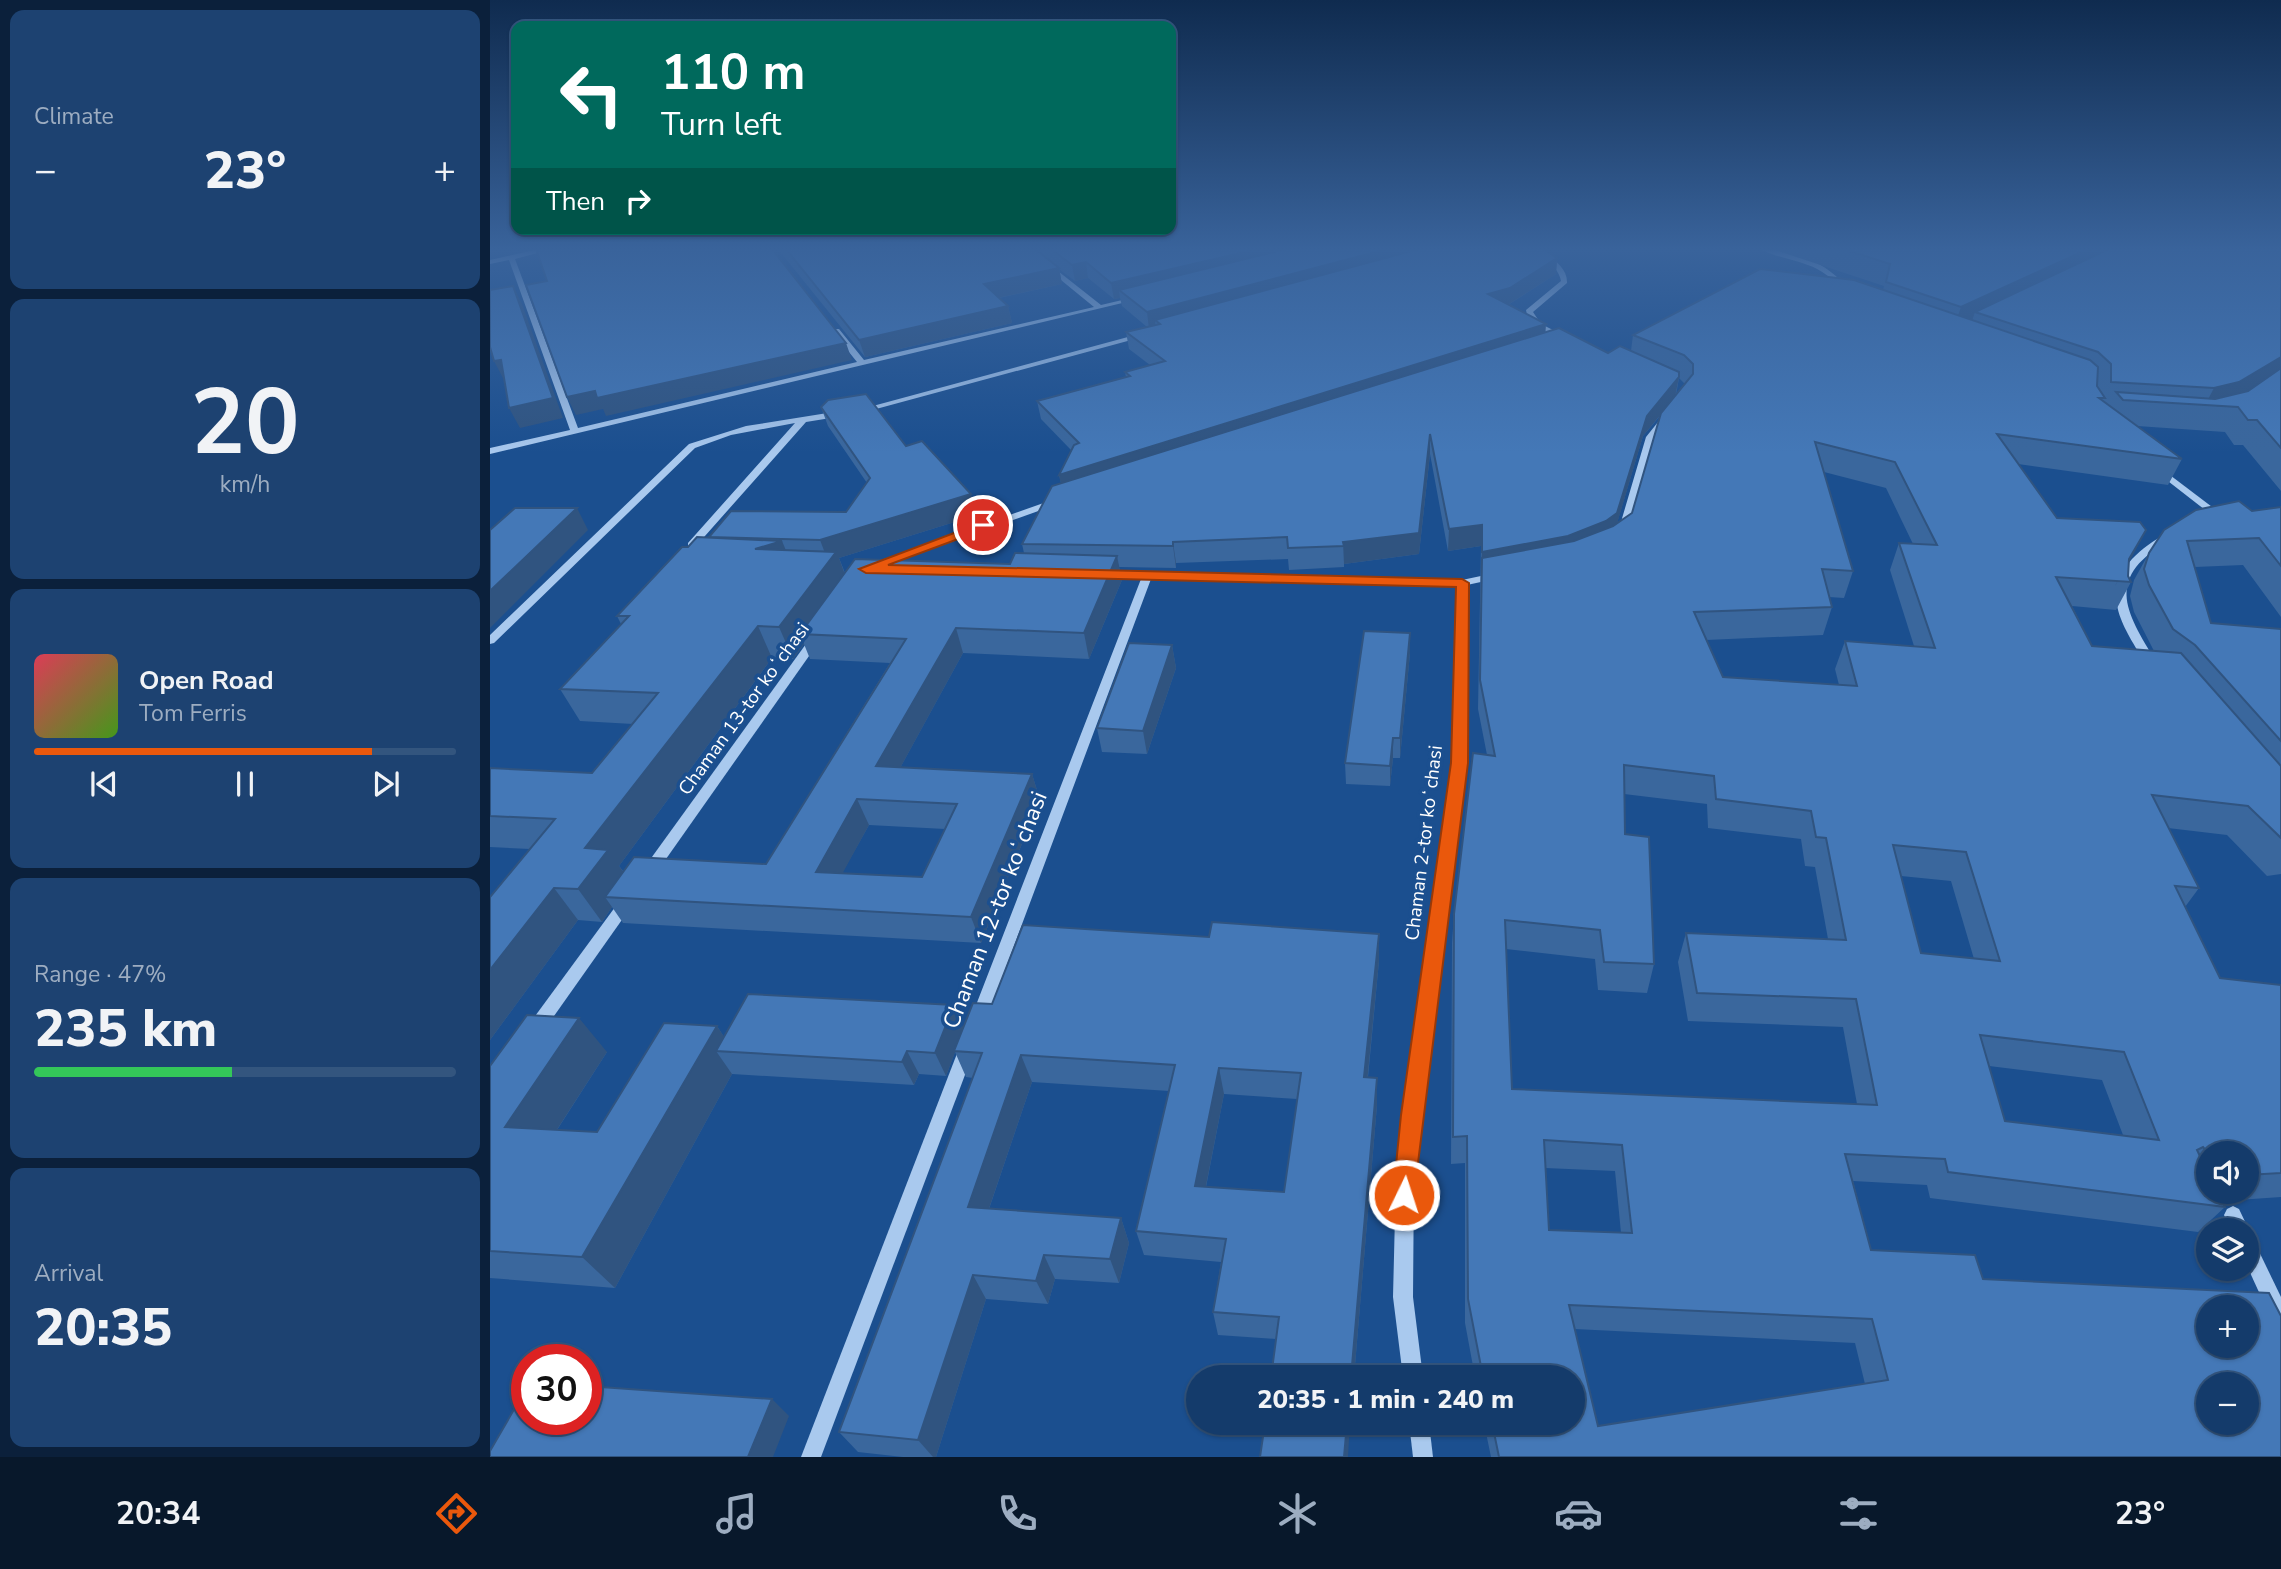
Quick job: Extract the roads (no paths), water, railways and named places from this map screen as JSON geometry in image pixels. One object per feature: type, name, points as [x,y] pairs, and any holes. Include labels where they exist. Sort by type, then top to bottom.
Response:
[{"type":"street","points":[[533,317],[575,431]]},
{"type":"street","points":[[490,451],[1057,317]]},
{"type":"street","points":[[1531,317],[1533,322],[1565,342]]},
{"type":"street","points":[[829,322],[862,363]]},
{"type":"street","points":[[490,641],[692,446],[730,432],[880,407],[1158,331]]},
{"type":"street","points":[[1616,542],[1621,537],[1650,438],[1674,408]]},
{"type":"street","points":[[703,560],[694,554],[692,545],[802,421]]},
{"type":"street","points":[[2147,460],[2230,520],[2211,523]]},
{"type":"street","points":[[903,569],[866,569],[1063,500]]},
{"type":"street","points":[[2160,671],[2151,662],[2121,603],[2122,587],[2143,553],[2175,533]]},
{"type":"street","points":[[1092,575],[1462,583],[1515,572]]},
{"type":"street","name":"Chaman 12-tor koʻchasi","points":[[811,1457],[1147,576]]},
{"type":"street","name":"Chaman 2-tor koʻchasi","points":[[1412,1365],[1403,1297],[1405,1175],[1460,763],[1462,583]]},
{"type":"street","name":"Chaman 13-tor koʻchasi","points":[[642,881],[826,624]]},
{"type":"street","points":[[530,1037],[634,892]]},
{"type":"street","points":[[2259,1271],[2281,1318]]},
{"type":"street","points":[[1420,1435],[1423,1457]]}]
